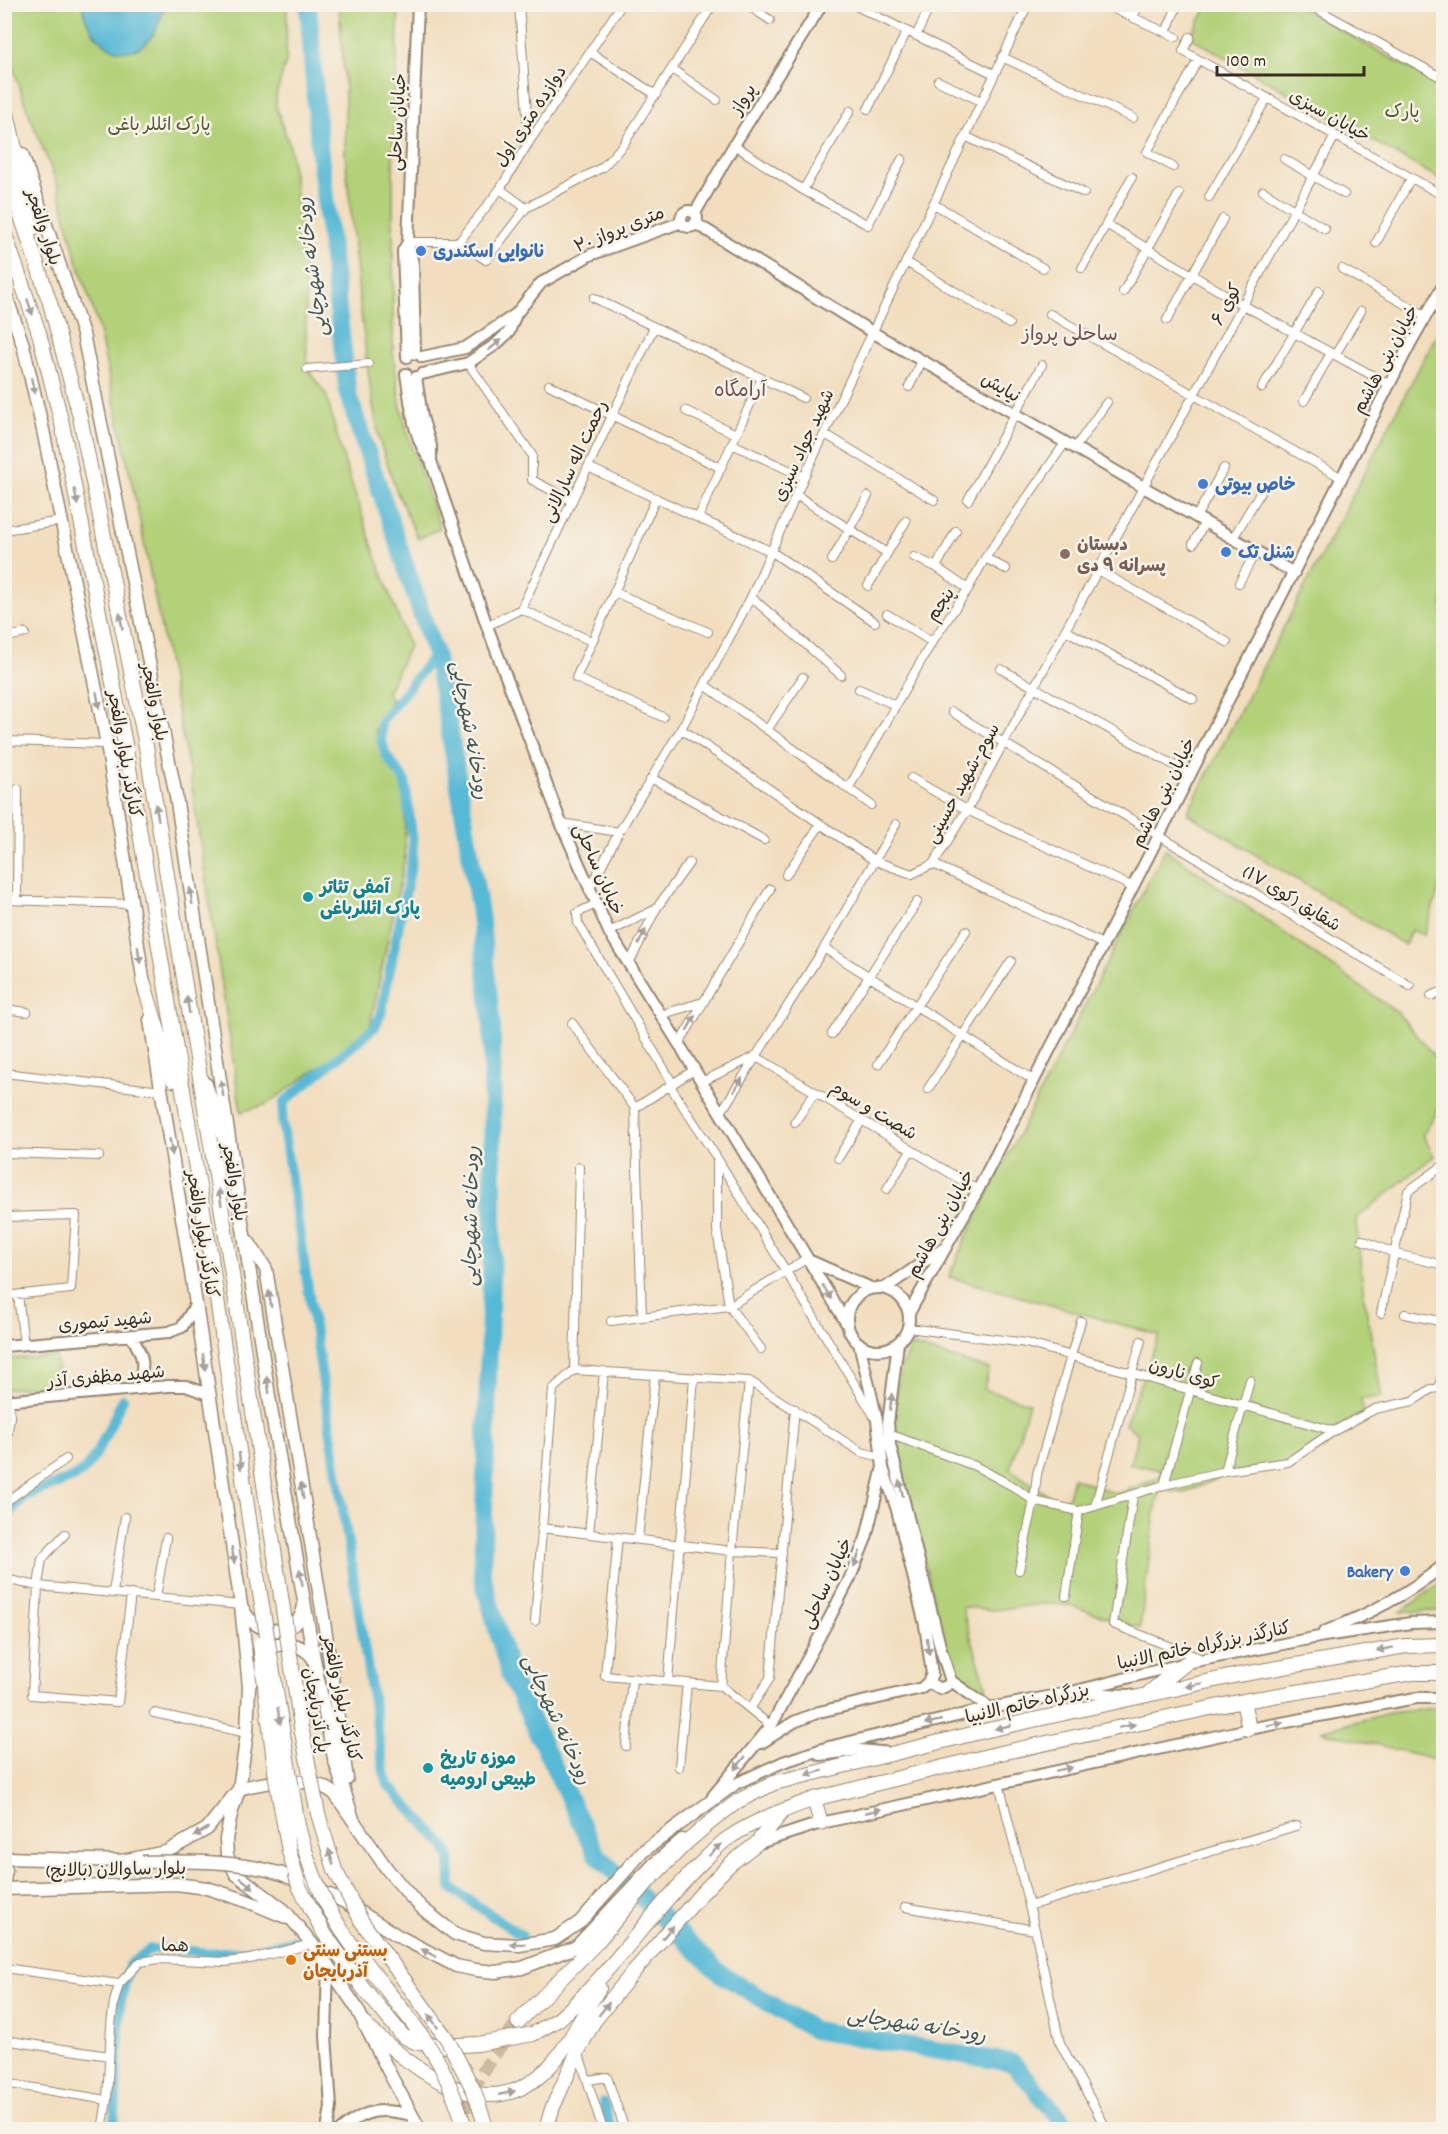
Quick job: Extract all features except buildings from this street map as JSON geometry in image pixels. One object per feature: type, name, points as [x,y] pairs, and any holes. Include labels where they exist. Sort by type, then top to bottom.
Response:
[{"type":"highway","points":[[6,108],[50,303]]},
{"type":"highway","name":"بلوار والفجر","points":[[4,165],[50,303],[80,417],[146,746],[229,1255]]},
{"type":"highway","name":"بلوار والفجر","points":[[4,232],[39,333],[64,435],[125,744],[211,1258]]},
{"type":"highway","points":[[143,981],[188,1127]]},
{"type":"highway","name":"پل آذربایجان","points":[[229,1255],[294,1682],[318,1814],[335,1870],[362,1922],[447,2039],[474,2091],[487,2130]]},
{"type":"highway","name":"پل آذربایجان","points":[[211,1258],[258,1581],[296,1814],[306,1858],[344,1934],[437,2060],[455,2096],[466,2130]]},
{"type":"highway","points":[[258,1581],[263,1676],[276,1779],[289,1851],[299,1886],[338,1954],[394,2026],[403,2036],[417,2043],[442,2046],[515,2039],[533,2034],[559,2019],[575,2006],[620,1957],[673,1891],[726,1840],[755,1822],[784,1809],[814,1799],[996,1754],[1243,1701],[1412,1673],[1443,1673]]},
{"type":"highway","name":"بزرگراه خاتم الانبیا","points":[[518,2022],[588,1940],[656,1866],[738,1802],[774,1784],[891,1753],[1238,1675],[1394,1648],[1443,1645]]},
{"type":"highway","points":[[1145,1695],[1186,1663]]},
{"type":"highway","points":[[1243,1701],[1249,1729]]},
{"type":"highway","points":[[814,1799],[821,1823]]},
{"type":"highway","points":[[546,2130],[578,2051],[594,2021],[634,1970],[701,1894],[730,1864],[756,1844],[784,1809]]},
{"type":"highway","points":[[365,2025],[396,2052],[434,2078],[477,2095],[499,2096],[514,2092],[528,2086],[559,2054],[620,1957]]},
{"type":"main road","name":"کنارگذر بلوار والفجر","points":[[6,108],[83,334],[176,796],[271,1409],[314,1659],[334,1758],[353,1819]]},
{"type":"main road","name":"کنارگذر بلوار والفجر","points":[[4,290],[23,345],[62,521],[107,744],[196,1304],[241,1605],[249,1687],[247,1733],[239,1789],[226,1839],[227,1856],[236,1874],[278,1905],[293,1920],[328,1966],[356,2007],[420,2130]]},
{"type":"main road","points":[[195,1052],[236,1177]]},
{"type":"main road","points":[[245,1236],[266,1269],[325,1628],[353,1819]]},
{"type":"main road","points":[[241,1605],[246,1617],[252,1623],[275,1631],[297,1623],[304,1612],[305,1600]]},
{"type":"main road","points":[[249,1687],[266,1653],[276,1646],[289,1644],[302,1647],[314,1659]]},
{"type":"main road","points":[[122,1861],[166,1852],[207,1829],[239,1789],[278,1782],[313,1783],[335,1794],[387,1869],[410,1896],[455,1934],[484,1943],[519,1945],[555,1939],[576,1924],[642,1852],[733,1785]]},
{"type":"main road","points":[[576,1924],[589,1919],[596,1913],[643,1859],[651,1853],[656,1866],[679,1841],[702,1828]]},
{"type":"main road","name":"بلوار ساوالان (بالانج)","points":[[4,1858],[142,1862],[203,1861],[243,1865],[282,1874],[343,1901],[428,1953],[456,1966],[476,1970],[496,1972],[522,1968],[566,1952],[588,1940]]},
{"type":"main road","points":[[4,1866],[4,1880]]},
{"type":"main road","name":"بلوار ساوالان (بالانج)","points":[[4,1889],[176,1884],[207,1888],[293,1920]]},
{"type":"street","name":"خیابان ساحلی","points":[[415,356],[413,264],[408,242],[418,4]]},
{"type":"street","name":"دوازده متری اول","points":[[459,243],[500,189],[622,4]]},
{"type":"street","points":[[408,242],[459,243],[486,260],[526,208],[603,166],[623,145],[713,4]]},
{"type":"street","points":[[746,4],[770,20]]},
{"type":"street","name":"پرواز","points":[[695,218],[734,145],[822,4]]},
{"type":"street","points":[[852,4],[994,74]]},
{"type":"street","points":[[916,36],[930,4]]},
{"type":"street","name":"شهید جواد سبزی","points":[[589,890],[619,832],[705,686],[751,597],[804,477],[1028,4]]},
{"type":"street","points":[[1103,4],[1176,37]]},
{"type":"street","points":[[1133,18],[1138,4]]},
{"type":"street","points":[[1166,32],[1178,4]]},
{"type":"street","points":[[1308,4],[1443,79]]},
{"type":"street","points":[[519,5],[529,142]]},
{"type":"street","points":[[868,109],[907,31]]},
{"type":"street","points":[[1173,167],[1147,152],[1198,60],[1183,51],[1190,37]]},
{"type":"street","points":[[590,52],[656,95]]},
{"type":"street","points":[[1002,57],[1134,118]]},
{"type":"street","name":"خیابان سبزی","points":[[1198,60],[1443,196]]},
{"type":"street","points":[[672,69],[717,100]]},
{"type":"street","points":[[938,81],[981,101]]},
{"type":"street","points":[[1209,197],[1267,98]]},
{"type":"street","points":[[803,190],[850,111]]},
{"type":"street","name":"کوی ۶","points":[[1144,488],[1335,135]]},
{"type":"street","points":[[965,136],[1084,193]]},
{"type":"street","points":[[734,145],[803,190],[868,225],[902,159]]},
{"type":"street","points":[[1284,159],[1344,194]]},
{"type":"street","points":[[1082,268],[1132,177]]},
{"type":"street","points":[[1376,243],[1411,178]]},
{"type":"street","points":[[500,189],[526,208]]},
{"type":"street","points":[[1263,191],[1325,229]]},
{"type":"street","points":[[1123,292],[1179,194]]},
{"type":"street","points":[[934,204],[1043,268]]},
{"type":"street","name":"۲۰ متری پرواز","points":[[415,356],[465,348],[516,314],[541,283],[590,255],[682,222],[685,212],[690,211],[695,218]]},
{"type":"street","name":"نیایش","points":[[695,218],[872,332],[1294,573]]},
{"type":"street","points":[[1167,321],[1223,219]]},
{"type":"street","points":[[1106,224],[1294,333],[1390,385]]},
{"type":"street","points":[[906,262],[1009,324]]},
{"type":"street","points":[[1342,269],[1426,316]]},
{"type":"street","name":"خیابان بنی هاشم","points":[[909,1313],[978,1190],[1443,284]]},
{"type":"street","points":[[1262,388],[1319,291]]},
{"type":"street","points":[[594,298],[803,398]]},
{"type":"street","points":[[1304,400],[1360,311]]},
{"type":"street","name":"۲۰ متری پرواز","points":[[415,375],[468,363],[495,345],[509,332],[516,314]]},
{"type":"street","points":[[1050,314],[1342,478]]},
{"type":"street","name":"رحمت اله سارالانی","points":[[521,609],[654,327]]},
{"type":"street","points":[[415,356],[425,364],[415,375],[403,363],[415,356]]},
{"type":"street","points":[[909,387],[922,361]]},
{"type":"street","points":[[468,363],[532,455],[532,480],[572,501]]},
{"type":"street","points":[[307,369],[368,364]]},
{"type":"street","points":[[968,500],[1042,365]]},
{"type":"street","name":"خیابان ساحلی","points":[[415,375],[413,419],[423,450],[431,461],[487,626],[561,824],[589,890],[609,932],[848,1326]]},
{"type":"street","points":[[698,518],[762,378]]},
{"type":"street","points":[[549,385],[721,468]]},
{"type":"street","name":"پنجم","points":[[848,789],[932,642],[968,589],[985,558],[1070,445],[1107,402]]},
{"type":"street","points":[[686,411],[736,434]]},
{"type":"street","points":[[825,434],[934,500]]},
{"type":"street","points":[[732,444],[804,477]]},
{"type":"street","points":[[588,467],[772,552],[875,622]]},
{"type":"street","points":[[1193,544],[1224,468]]},
{"type":"street","name":"سوم-شهید حسینی","points":[[681,729],[875,861],[912,874],[933,864],[967,810],[1002,742],[1144,488]]},
{"type":"street","points":[[1233,538],[1263,488]]},
{"type":"street","points":[[796,495],[887,553]]},
{"type":"street","points":[[832,560],[868,496]]},
{"type":"street","points":[[656,498],[576,678],[663,717]]},
{"type":"street","points":[[4,530],[62,521]]},
{"type":"street","points":[[868,586],[906,521]]},
{"type":"street","points":[[936,567],[956,531]]},
{"type":"street","points":[[1239,583],[1256,551]]},
{"type":"street","points":[[915,557],[936,567],[968,589]]},
{"type":"street","points":[[985,558],[1006,569]]},
{"type":"street","points":[[1098,570],[1227,642]]},
{"type":"street","points":[[614,592],[708,632]]},
{"type":"street","points":[[751,597],[841,675]]},
{"type":"street","points":[[487,626],[521,609],[591,641]]},
{"type":"street","points":[[887,614],[932,642]]},
{"type":"street","points":[[1065,630],[1193,699]]},
{"type":"street","points":[[4,638],[25,633]]},
{"type":"street","points":[[1001,669],[1190,774]]},
{"type":"street","points":[[767,730],[803,677]]},
{"type":"street","points":[[705,686],[871,805]]},
{"type":"street","points":[[860,689],[895,705]]},
{"type":"street","name":"شقایق (کوی ۱۷)","points":[[952,712],[1410,986]]},
{"type":"street","points":[[4,741],[107,744]]},
{"type":"street","points":[[911,778],[967,810],[1133,887]]},
{"type":"street","points":[[652,779],[764,840]]},
{"type":"street","points":[[17,900],[18,789]]},
{"type":"street","points":[[561,824],[619,832]]},
{"type":"street","points":[[720,1114],[824,948],[896,824]]},
{"type":"street","points":[[786,875],[820,825]]},
{"type":"street","points":[[629,964],[656,909],[689,863]]},
{"type":"street","points":[[933,864],[1103,944]]},
{"type":"street","points":[[679,1044],[770,889]]},
{"type":"street","points":[[4,900],[132,904]]},
{"type":"street","points":[[832,1034],[917,902]]},
{"type":"street","points":[[596,904],[577,913],[578,923],[671,1085],[877,1420]]},
{"type":"street","points":[[609,932],[656,909]]},
{"type":"street","points":[[878,1064],[966,931]]},
{"type":"street","points":[[824,948],[1033,1080]]},
{"type":"street","points":[[928,1089],[1011,961]]},
{"type":"street","points":[[1431,996],[1443,991]]},
{"type":"street","points":[[660,1015],[703,1002]]},
{"type":"street","points":[[4,1009],[27,1012]]},
{"type":"street","points":[[572,1023],[635,1108],[642,1317]]},
{"type":"street","points":[[701,1082],[755,1056]]},
{"type":"street","name":"شصت و سوم","points":[[755,1056],[978,1190]]},
{"type":"street","points":[[635,1108],[694,1070]]},
{"type":"street","points":[[4,1073],[162,1091]]},
{"type":"street","points":[[795,1122],[815,1092]]},
{"type":"street","points":[[838,1158],[862,1120]]},
{"type":"street","points":[[887,1189],[911,1149]]},
{"type":"street","points":[[4,1153],[99,1156]]},
{"type":"street","points":[[717,1158],[717,1230],[729,1306],[761,1349]]},
{"type":"street","points":[[1381,1313],[1396,1254],[1408,1191],[1443,1164]]},
{"type":"street","points":[[574,1370],[579,1167]]},
{"type":"street","points":[[4,1217],[76,1215],[71,1289],[4,1296]]},
{"type":"street","points":[[1362,1240],[1396,1254],[1443,1265]]},
{"type":"street","points":[[885,1288],[949,1245]]},
{"type":"street","points":[[611,1321],[729,1306],[806,1259],[871,1288],[885,1288],[901,1297],[909,1313],[908,1328],[898,1343],[891,1347],[874,1350],[859,1343],[850,1332],[847,1318],[852,1302],[857,1296],[871,1288]]},
{"type":"street","points":[[18,1295],[24,1345]]},
{"type":"street","name":"شهید تیموری","points":[[4,1347],[169,1332],[182,1327],[196,1304]]},
{"type":"street","points":[[1405,1314],[1443,1322]]},
{"type":"street","points":[[1019,1570],[1034,1501],[1037,1474],[1082,1321]]},
{"type":"street","name":"کوی نارون","points":[[908,1328],[1026,1343],[1334,1431]]},
{"type":"street","points":[[131,1336],[142,1352],[143,1372],[137,1389]]},
{"type":"street","points":[[1095,1506],[1141,1341]]},
{"type":"street","name":"خیابان ساحلی","points":[[705,1806],[771,1726],[850,1578],[866,1538],[882,1462],[877,1420],[859,1343]]},
{"type":"street","points":[[898,1343],[888,1423],[889,1434],[941,1650],[951,1681],[990,1708]]},
{"type":"street","points":[[1164,1485],[1198,1364]]},
{"type":"street","points":[[889,1434],[975,1466],[1014,1487],[1034,1501],[1078,1511],[1164,1485],[1225,1471],[1288,1462],[1334,1431],[1376,1409],[1413,1401],[1431,1389],[1441,1388],[1443,1368]]},
{"type":"street","points":[[535,1621],[553,1389],[574,1370],[749,1381],[861,1452],[882,1462],[897,1510],[925,1625],[932,1674],[922,1688],[819,1712],[794,1722],[753,1748]]},
{"type":"street","points":[[589,1534],[604,1371]]},
{"type":"street","points":[[638,1539],[656,1375]]},
{"type":"street","points":[[668,1681],[694,1378]]},
{"type":"street","points":[[1225,1471],[1250,1380]]},
{"type":"street","points":[[721,1686],[749,1381]]},
{"type":"street","name":"شهید مظفری آذر","points":[[7,1401],[186,1386],[208,1394]]},
{"type":"street","points":[[4,1458],[10,1417],[7,1401]]},
{"type":"street","points":[[750,1709],[770,1678],[795,1409]]},
{"type":"street","points":[[4,1503],[66,1459]]},
{"type":"street","points":[[1133,1496],[1113,1624],[1202,1659]]},
{"type":"street","points":[[871,1515],[879,1509],[890,1507],[897,1510]]},
{"type":"street","points":[[1066,1596],[1078,1511]]},
{"type":"street","points":[[113,1593],[125,1517]]},
{"type":"street","points":[[541,1528],[732,1551],[782,1553]]},
{"type":"street","points":[[65,1534],[42,1559],[38,1586],[32,1695],[118,1702],[131,1594]]},
{"type":"street","points":[[618,1537],[605,1676],[721,1686],[771,1726]]},
{"type":"street","points":[[156,1598],[166,1538]]},
{"type":"street","points":[[1296,1642],[1365,1616],[1393,1601],[1443,1565]]},
{"type":"street","points":[[4,1579],[38,1586],[241,1605]]},
{"type":"street","name":"کنارگذر بزرگراه خاتم الانبیا","points":[[733,1785],[783,1762],[829,1747],[990,1708],[1068,1693],[1202,1659],[1411,1623],[1443,1622]]},
{"type":"street","points":[[626,1746],[632,1678]]},
{"type":"street","points":[[928,1682],[940,1689],[948,1686],[951,1681]]},
{"type":"street","points":[[680,1767],[687,1683]]},
{"type":"street","points":[[1068,1693],[1145,1695]]},
{"type":"street","points":[[756,1844],[821,1823],[1249,1729],[1416,1698],[1443,1698]]},
{"type":"street","points":[[154,1713],[247,1733]]},
{"type":"street","points":[[783,1762],[860,1750],[891,1753]]},
{"type":"street","points":[[999,1783],[1060,2043],[1107,2130]]},
{"type":"street","points":[[1029,1906],[1296,1826]]},
{"type":"street","points":[[905,1907],[1035,1930]]},
{"type":"street","name":"هما","points":[[119,1984],[140,1962],[149,1959],[225,1962],[261,1957],[312,1944]]},
{"type":"street","points":[[327,2130],[331,2108],[326,2036],[328,1966]]},
{"type":"street","points":[[4,1968],[119,1984],[112,2014],[107,2100],[102,2130]]},
{"type":"street","points":[[4,2040],[109,2056]]},
{"type":"street","points":[[578,2051],[603,2130]]},
{"type":"street","points":[[589,2080],[607,2077],[625,2130]]},
{"type":"street","points":[[4,2084],[107,2100]]},
{"type":"street","points":[[341,2130],[353,2119],[374,2111],[387,2109],[412,2115]]},
{"type":"green space","name":"پارک ائللر باغی","points":[[4,5],[287,5],[286,62],[276,95],[276,106],[290,147],[305,268],[307,369],[326,394],[341,451],[409,646],[387,693],[392,699],[375,730],[379,746],[398,775],[405,793],[405,857],[370,1026],[329,1060],[267,1104],[241,1112],[190,775],[137,507],[97,322],[75,254],[58,186],[24,101],[5,41]]},
{"type":"green space","points":[[339,5],[399,5],[393,155],[393,353],[401,408],[409,438],[440,528],[418,539],[396,490],[379,439],[371,394],[345,154],[345,91]]},
{"type":"green space","name":"پارک","points":[[1208,5],[1295,5],[1443,87],[1443,181],[1190,37]]},
{"type":"green space","points":[[1443,322],[1443,877],[1424,935],[1411,930],[1405,945],[1187,813]]},
{"type":"green space","points":[[1165,849],[1398,1013],[1443,1067],[1443,1102],[1423,1135],[1434,1156],[1356,1219],[1364,1297],[1382,1397],[1361,1399],[1363,1413],[1345,1423],[1325,1448],[1287,1464],[1229,1473],[1185,1493],[1160,1490],[1140,1628],[1069,1605],[1043,1604],[992,1610],[962,1608],[987,1689],[977,1689],[962,1681],[956,1674],[948,1656],[912,1508],[894,1484],[889,1472],[889,1453],[901,1367],[913,1346],[989,1369],[984,1389],[1029,1403],[1010,1469],[1052,1498],[1067,1501],[1073,1478],[1117,1494],[1159,1478],[1161,1470],[1130,1464],[1138,1434],[1125,1424],[1159,1335],[949,1277],[966,1237]]},
{"type":"green space","points":[[56,1356],[59,1384],[5,1389],[5,1359]]},
{"type":"green space","points":[[1443,1581],[1443,1611],[1401,1612]]},
{"type":"green space","points":[[1443,1707],[1443,1761],[1321,1731],[1389,1713]]},
{"type":"water","points":[[83,4],[165,5],[150,39],[135,49],[124,51],[104,44],[96,36],[89,26]]},
{"type":"waterway","name":"رودخانه شهرچایی","points":[[308,4],[319,146],[348,395],[435,654],[480,913],[492,1028],[493,1214],[482,1575],[510,1676],[596,1854],[721,1974],[813,2030],[1013,2063],[1070,2130]]},
{"type":"waterway","points":[[435,654],[381,722],[381,739],[386,755],[405,781],[413,843],[412,860],[381,1014],[374,1028],[284,1102],[282,1122],[384,1772],[388,1785],[445,1846],[450,1858],[451,1888],[522,1936]]},
{"type":"waterway","points":[[4,1523],[12,1510],[28,1495],[68,1480],[85,1469],[98,1451],[123,1399]]},
{"type":"waterway","points":[[112,2130],[115,2115],[120,2005],[129,1965],[150,1949],[177,1949],[206,1953],[245,1951],[295,1941],[310,1942]]},
{"type":"waterway","points":[[603,2102],[611,2130]]},
{"type":"tunnel","points":[[458,2130],[475,2087],[518,2022]]},
{"type":"place","name":"نانوایی اسکندری","points":[[421,251]]},
{"type":"place","name":"خاص بیوتی","points":[[1203,484]]},
{"type":"place","name":"شنل تک","points":[[1226,552]]},
{"type":"place","name":"دبستان پسرانه ۹ دی","points":[[1065,554]]},
{"type":"place","name":"آمفی تئاتر پارک ائللرباغی","points":[[308,897]]},
{"type":"place","name":"Bakery","points":[[1405,1571]]},
{"type":"place","name":"موزه تاریخ طبیعی ارومیه","points":[[428,1768]]},
{"type":"place","name":"بستنی سنتی آذربایجان","points":[[291,1960]]},
{"type":"district","name":"ساحلی پرواز","points":[[1070,333]]},
{"type":"district","name":"آرامگاه","points":[[740,389]]}]
